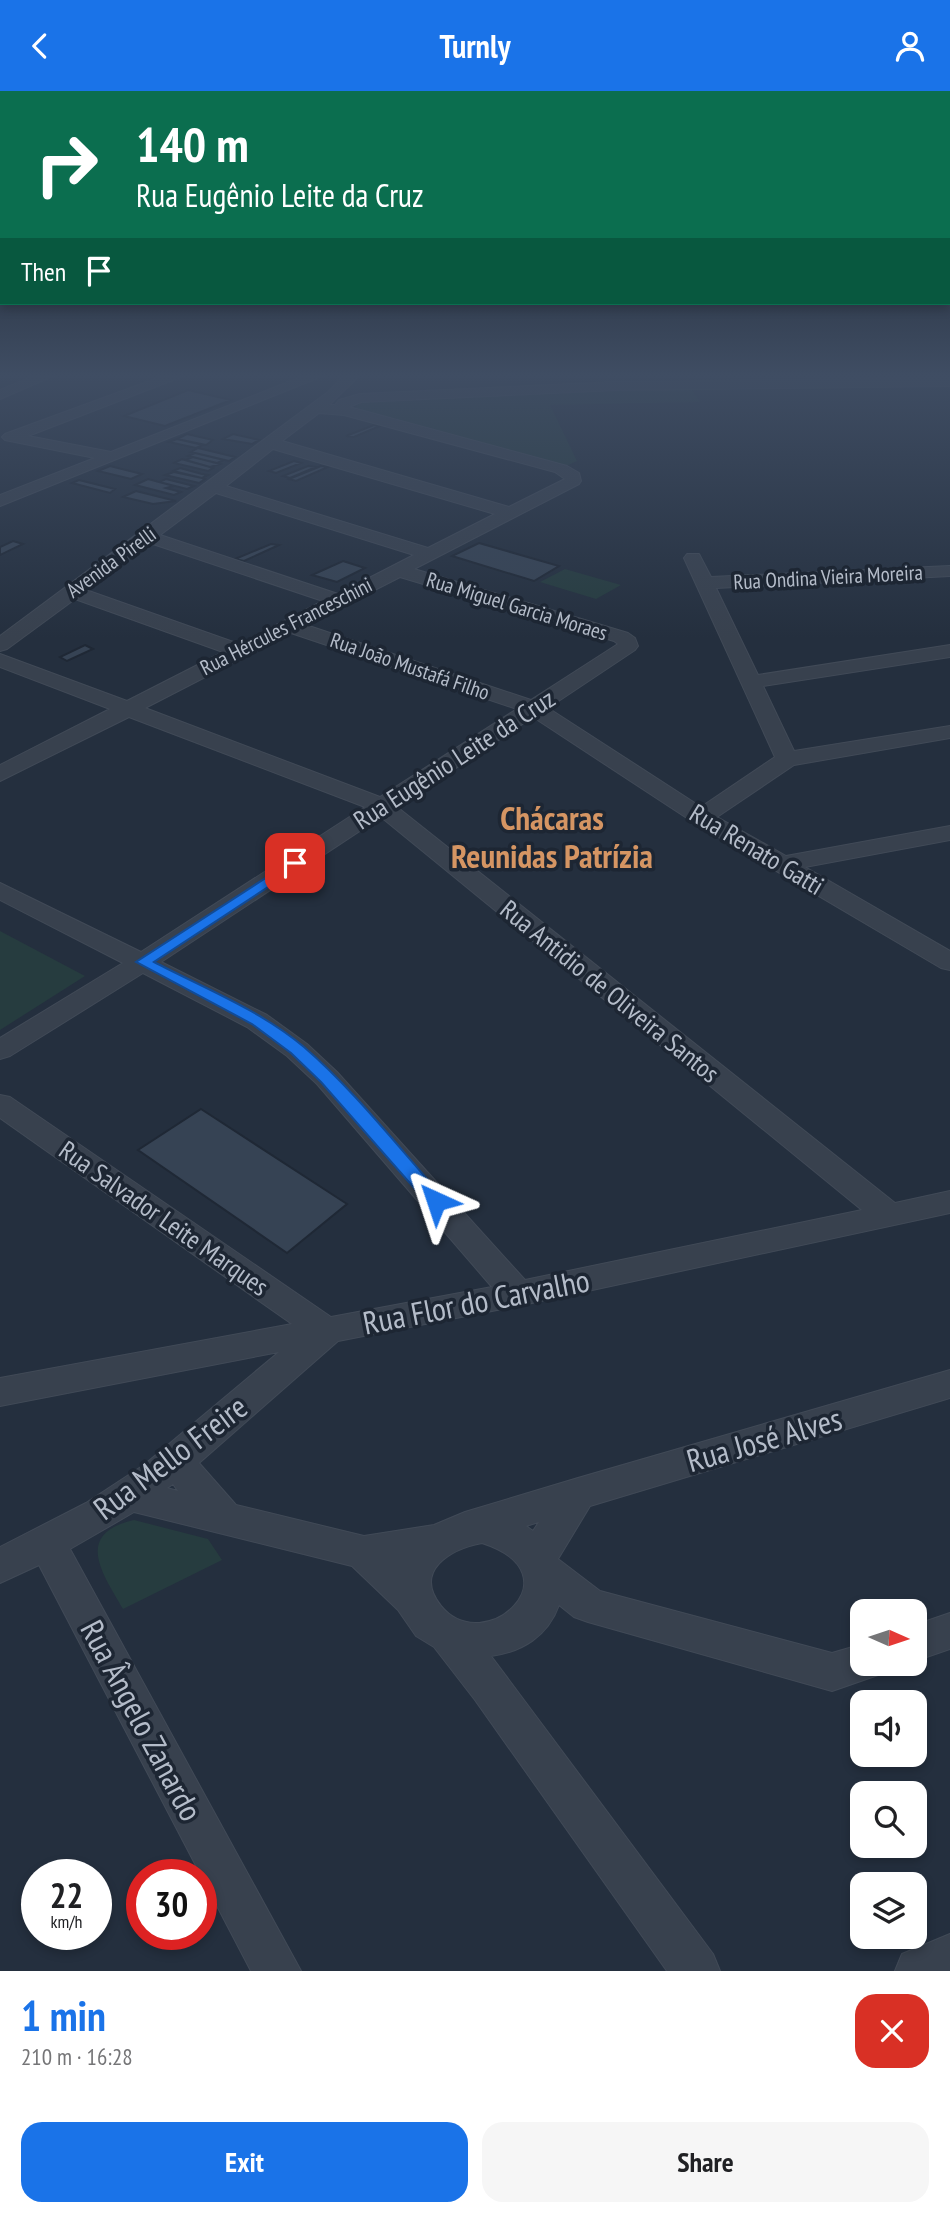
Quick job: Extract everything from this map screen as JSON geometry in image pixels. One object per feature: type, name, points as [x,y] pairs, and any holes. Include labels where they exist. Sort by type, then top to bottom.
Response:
[{"type":"street","points":[[0,501],[96,463]]},
{"type":"street","name":"Avenida Pirelli","points":[[0,645],[245,463]]},
{"type":"street","points":[[338,463],[510,513]]},
{"type":"street","name":"Rua Hércules Franceschini","points":[[0,774],[127,710],[237,650],[573,481],[573,476],[561,470],[534,463]]},
{"type":"street","points":[[214,487],[429,554]]},
{"type":"street","points":[[146,536],[337,600]]},
{"type":"street","points":[[693,558],[787,759]]},
{"type":"street","name":"Rua Miguel Garcia Moraes","points":[[397,570],[621,637],[628,642],[625,650]]},
{"type":"street","name":"Rua Ondina Vieira Moreira","points":[[706,583],[950,571]]},
{"type":"street","points":[[71,591],[237,650]]},
{"type":"street","points":[[0,631],[47,610]]},
{"type":"street","name":"Rua João Mustafá Filho","points":[[288,625],[532,707]]},
{"type":"street","name":"Rua Eugênio Leite da Cruz","points":[[0,1050],[144,962],[532,707],[625,650]]},
{"type":"street","points":[[752,682],[950,650]]},
{"type":"street","name":"Rua Antidio de Oliveira Santos","points":[[4,665],[382,806],[888,1214]]},
{"type":"street","name":"Rua Renato Gatti","points":[[532,707],[701,817],[948,958]]},
{"type":"street","points":[[701,817],[787,759],[950,732]]},
{"type":"street","points":[[782,864],[950,833]]},
{"type":"street","points":[[0,890],[257,1021],[297,1050],[327,1079],[518,1294]]},
{"type":"street","name":"Rua Salvador Leite Marques","points":[[0,1104],[327,1331]]},
{"type":"street","name":"Rua Flor do Carvalho","points":[[0,1392],[518,1294],[950,1202]]},
{"type":"street","name":"Rua Mello Freire","points":[[0,1566],[47,1543],[130,1495],[175,1461],[327,1331]]},
{"type":"street","name":"Rua José Alves","points":[[449,1534],[578,1493],[950,1384]]},
{"type":"street","points":[[175,1461],[223,1517]]},
{"type":"street","points":[[490,1687],[517,1628],[539,1606],[544,1591],[540,1564],[578,1493]]},
{"type":"street","points":[[130,1495],[365,1552],[482,1527],[499,1529],[527,1546],[540,1564],[588,1605],[848,1667]]},
{"type":"street","points":[[449,1534],[423,1552],[415,1566],[412,1582],[415,1600],[421,1612],[432,1625],[448,1635],[466,1640],[517,1628],[588,1605]]},
{"type":"street","name":"Rua Ângelo Zanardo","points":[[47,1543],[277,1971]]},
{"type":"street","points":[[365,1552],[415,1600]]},
{"type":"street","points":[[928,1639],[950,1631]]},
{"type":"street","points":[[448,1635],[490,1687],[696,1971]]},
{"type":"street","points":[[919,1971],[950,1958]]},
{"type":"green space","points":[[554,463],[573,463],[566,466]]},
{"type":"green space","points":[[565,569],[621,585],[596,599],[540,582]]},
{"type":"green space","points":[[0,931],[85,976],[0,1030]]},
{"type":"green space","points":[[134,1520],[208,1539],[222,1560],[123,1609],[102,1569],[98,1545],[104,1535],[115,1526]]},
{"type":"building","points":[[174,463],[195,463],[213,468],[208,471]]},
{"type":"building","points":[[195,463],[220,464],[210,467]]},
{"type":"building","points":[[290,463],[301,463],[276,473],[269,471]]},
{"type":"building","points":[[110,466],[142,474],[131,479],[98,471]]},
{"type":"building","points":[[308,466],[316,467],[290,478],[283,476]]},
{"type":"building","points":[[321,466],[328,467],[296,481],[289,479]]},
{"type":"building","points":[[180,468],[208,475],[202,478],[173,471]]},
{"type":"building","points":[[174,472],[205,479],[199,483],[165,475]]},
{"type":"building","points":[[148,479],[174,486],[166,488],[181,492],[174,495],[135,485]]},
{"type":"building","points":[[166,479],[194,486],[187,489],[159,482]]},
{"type":"building","points":[[79,480],[115,489],[110,493],[72,483]]},
{"type":"building","points":[[136,491],[176,501],[153,504],[123,497]]},
{"type":"building","points":[[13,541],[23,544],[0,555],[0,547]]},
{"type":"building","points":[[479,543],[559,566],[534,581],[452,556]]},
{"type":"building","points":[[271,544],[279,545],[244,561],[235,559]]},
{"type":"building","points":[[343,561],[365,568],[337,582],[312,575]]},
{"type":"building","points":[[85,645],[93,649],[67,661],[60,657]]},
{"type":"building","points":[[201,1109],[347,1204],[287,1253],[138,1150]]},
{"type":"district","name":"Chácaras Reunidas Patrízia","points":[[552,836]]},
{"type":"route","points":[[295,863],[144,962],[257,1021],[297,1050],[327,1079],[436,1201]]}]
